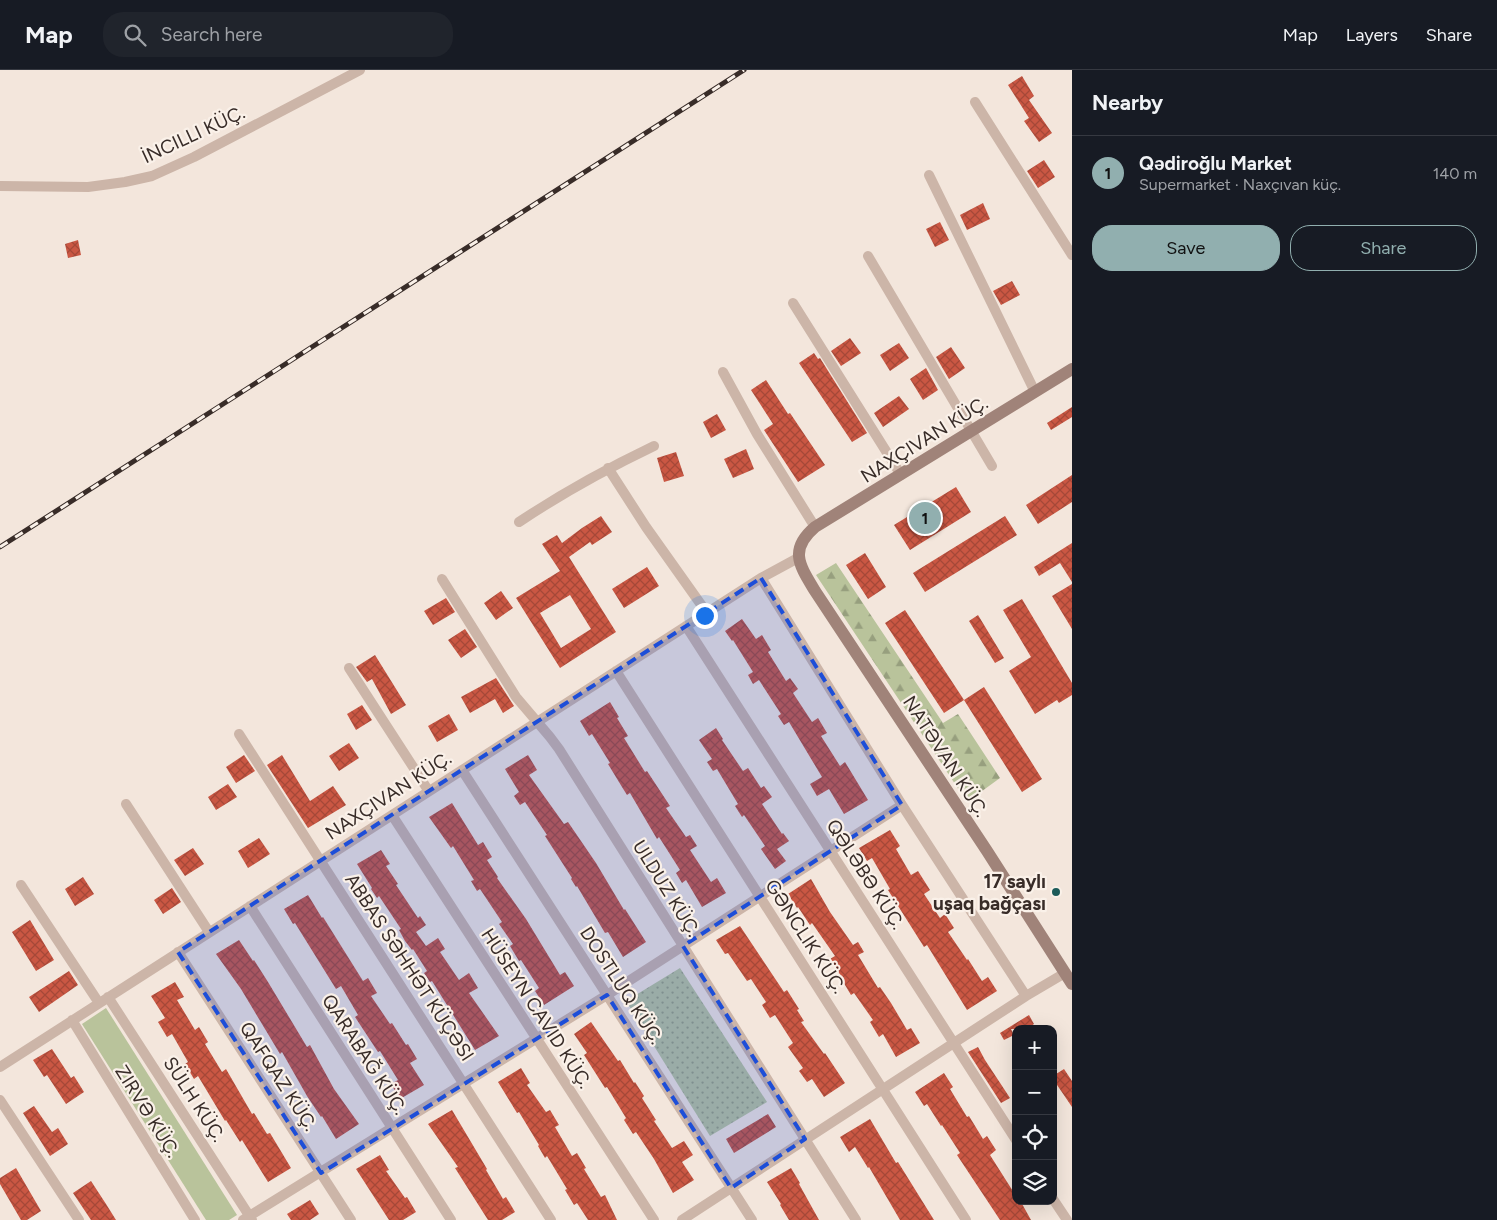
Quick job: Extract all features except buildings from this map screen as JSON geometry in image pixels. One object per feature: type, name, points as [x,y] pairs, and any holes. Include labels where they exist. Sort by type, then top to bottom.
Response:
[{"type":"street","name":"İNCILLI KÜÇ.","points":[[0,186],[88,187],[152,176],[194,157],[360,70]]},
{"type":"street","points":[[975,102],[1072,255]]},
{"type":"street","points":[[929,175],[1035,392]]},
{"type":"street","points":[[868,256],[992,466]]},
{"type":"street","points":[[794,302],[901,474]]},
{"type":"street","points":[[0,1067],[428,790],[761,578],[800,552],[805,536],[816,527],[1072,369]]},
{"type":"street","points":[[723,372],[757,434],[816,527]]},
{"type":"street","points":[[520,522],[560,495],[608,468],[654,446]]},
{"type":"street","points":[[608,468],[646,527],[707,613]]},
{"type":"street","name":"NATƏVAN KÜÇ.","points":[[800,552],[802,569],[815,591],[1072,984]]},
{"type":"street","points":[[761,578],[902,805],[1026,996]]},
{"type":"street","name":"ULDUZ KÜÇ.","points":[[442,579],[516,697],[559,749],[856,1220]]},
{"type":"street","name":"QƏLƏBƏ KÜÇ.","points":[[686,626],[1012,1134]]},
{"type":"street","points":[[350,668],[428,790]]},
{"type":"street","name":"GƏNCLIK KÜÇ.","points":[[616,671],[966,1220]]},
{"type":"street","name":"ABBAS SƏHHƏT KÜÇƏSI","points":[[239,734],[551,1220]]},
{"type":"street","name":"DOSTLUQ KÜÇ.","points":[[462,770],[752,1220]]},
{"type":"street","points":[[126,804],[209,932]]},
{"type":"street","points":[[248,1219],[463,1083],[607,995],[902,805]]},
{"type":"street","name":"HÜSEYN CAVID KÜÇ.","points":[[392,815],[654,1220]]},
{"type":"street","points":[[21,885],[99,1003]]},
{"type":"street","name":"QARABAĞ KÜÇ.","points":[[250,906],[451,1220]]},
{"type":"street","name":"QAFQAZ KÜÇ.","points":[[178,952],[351,1220]]},
{"type":"street","points":[[682,1220],[882,1088],[1065,973]]},
{"type":"street","name":"SÜLH KÜÇ.","points":[[108,997],[248,1219]]},
{"type":"street","name":"ZIRVƏ KÜÇ.","points":[[72,1020],[195,1220]]},
{"type":"street","points":[[0,1100],[78,1220]]},
{"type":"street","points":[[1057,1205],[1067,1220]]},
{"type":"highlighted area","points":[[761,578],[902,805],[683,946],[805,1139],[731,1188],[607,995],[321,1173],[178,952]]},
{"type":"green space","points":[[836,563],[943,723],[958,714],[1000,778],[967,802],[816,575]]},
{"type":"green space","points":[[680,968],[767,1102],[710,1136],[626,1001]]},
{"type":"green space","points":[[106,1008],[237,1215],[229,1220],[206,1220],[82,1024]]},
{"type":"railway","points":[[0,547],[744,70]]},
{"type":"place","name":"Qədiroğlu Market","points":[[925,518]]},
{"type":"place","name":"17 saylı uşaq bağçası","points":[[1056,892]]}]
